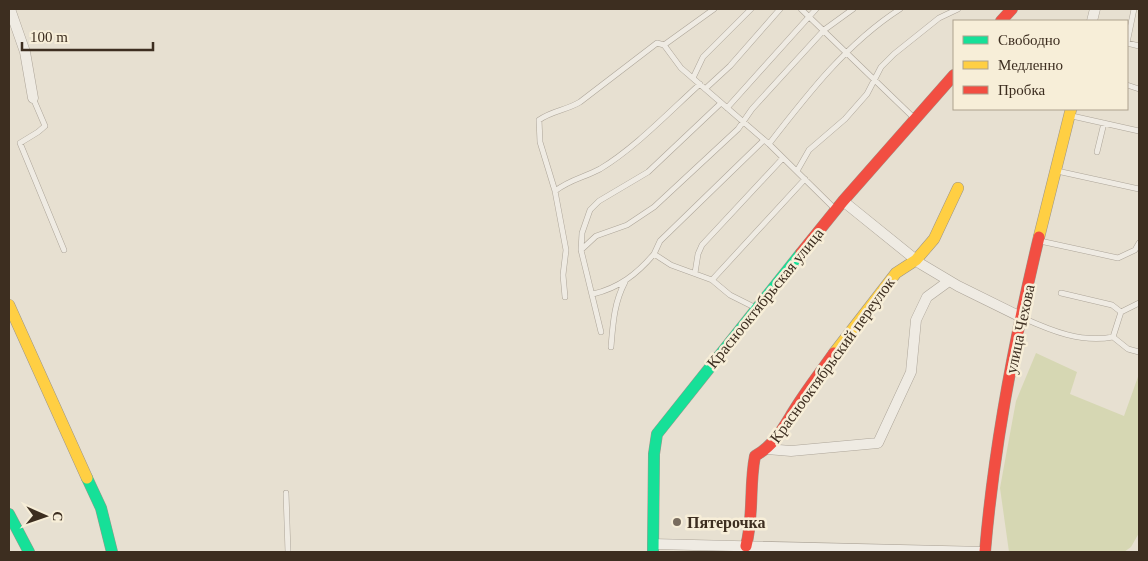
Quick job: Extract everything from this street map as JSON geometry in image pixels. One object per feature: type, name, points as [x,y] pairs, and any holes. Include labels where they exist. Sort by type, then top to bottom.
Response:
[{"type":"street","points":[[10,9],[25,52],[33,98]]},
{"type":"street","points":[[1002,20],[1012,9]]},
{"type":"street","name":"Краснооктябрьская улица","points":[[653,548],[654,454],[657,434],[839,205],[953,75]]},
{"type":"street","name":"улица Чехова","points":[[985,552],[990,490],[1021,317],[1070,112]]},
{"type":"street","name":"Краснооктябрьский переулок","points":[[746,546],[751,532],[751,469],[755,456],[767,449],[785,428],[792,413],[838,347],[896,273],[916,260],[934,239],[958,188]]},
{"type":"street","points":[[839,205],[949,281],[1021,317]]},
{"type":"street","points":[[767,449],[791,451],[878,443],[911,372],[916,320],[927,297],[949,281]]},
{"type":"street","points":[[9,305],[101,508],[112,552]]},
{"type":"street","points":[[9,514],[29,552]]},
{"type":"street","points":[[653,548],[702,549],[746,546],[781,550],[985,552]]},
{"type":"lane","points":[[664,45],[714,9]]},
{"type":"lane","points":[[693,78],[703,57],[751,9]]},
{"type":"lane","points":[[705,89],[730,66],[780,9]]},
{"type":"lane","points":[[801,9],[915,119]]},
{"type":"lane","points":[[727,108],[816,9]]},
{"type":"lane","points":[[581,250],[596,236],[628,225],[654,206],[743,121],[824,30],[853,9]]},
{"type":"lane","points":[[769,144],[812,88],[847,53],[900,9]]},
{"type":"lane","points":[[797,172],[809,150],[846,119],[867,94],[881,67],[894,54],[939,18],[958,9]]},
{"type":"lane","points":[[1128,38],[1134,9]]},
{"type":"lane","points":[[565,297],[563,276],[566,250],[556,191],[540,142],[539,120],[546,115],[569,109],[580,102],[657,43],[664,45],[681,68],[769,144],[797,172],[839,205]]},
{"type":"lane","points":[[556,191],[570,180],[599,169],[623,152],[700,84]]},
{"type":"lane","points":[[33,98],[45,126],[20,142],[64,250]]},
{"type":"lane","points":[[602,332],[581,250],[582,234],[590,210],[599,201],[648,172],[722,103]]},
{"type":"lane","points":[[1070,112],[1104,123],[1139,131]]},
{"type":"lane","points":[[1097,152],[1104,123]]},
{"type":"lane","points":[[593,294],[609,290],[625,282],[643,267],[654,254],[660,241],[764,140]]},
{"type":"lane","points":[[694,273],[702,245],[784,158]]},
{"type":"lane","points":[[1056,171],[1139,189]]},
{"type":"lane","points":[[712,280],[805,179]]},
{"type":"lane","points":[[1040,241],[1118,258],[1136,250],[1139,243]]},
{"type":"lane","points":[[654,254],[671,265],[712,280],[730,295],[756,308]]},
{"type":"lane","points":[[612,347],[613,316],[617,297],[625,282]]},
{"type":"lane","points":[[1061,293],[1112,305],[1121,312]]},
{"type":"lane","points":[[1113,337],[1121,312],[1139,303]]},
{"type":"lane","points":[[1021,317],[1057,333],[1097,340],[1113,337],[1128,349],[1139,352]]},
{"type":"lane","points":[[286,493],[288,552]]},
{"type":"green space","points":[[1036,353],[1077,372],[1070,394],[1124,416],[1139,374],[1139,533],[1131,547],[1124,552],[1009,552],[1000,488],[1016,401]]},
{"type":"traffic: fast","points":[[653,552],[654,454],[657,434],[801,253]]},
{"type":"traffic: fast","points":[[87,478],[101,508],[112,552]]},
{"type":"traffic: fast","points":[[9,514],[29,552]]},
{"type":"traffic: slow","points":[[1039,237],[1071,110]]},
{"type":"traffic: slow","points":[[834,353],[896,273],[916,260],[934,239],[958,188]]},
{"type":"traffic: slow","points":[[9,305],[87,478]]},
{"type":"traffic: jam","points":[[1002,20],[1012,9]]},
{"type":"traffic: jam","points":[[801,253],[843,201],[953,76]]},
{"type":"traffic: jam","points":[[985,552],[999,433],[1021,315],[1039,237]]},
{"type":"traffic: jam","points":[[746,546],[750,524],[755,456],[762,452],[777,437],[802,397],[834,353]]},
{"type":"place","name":"Пятерочка","points":[[677,522]]}]
